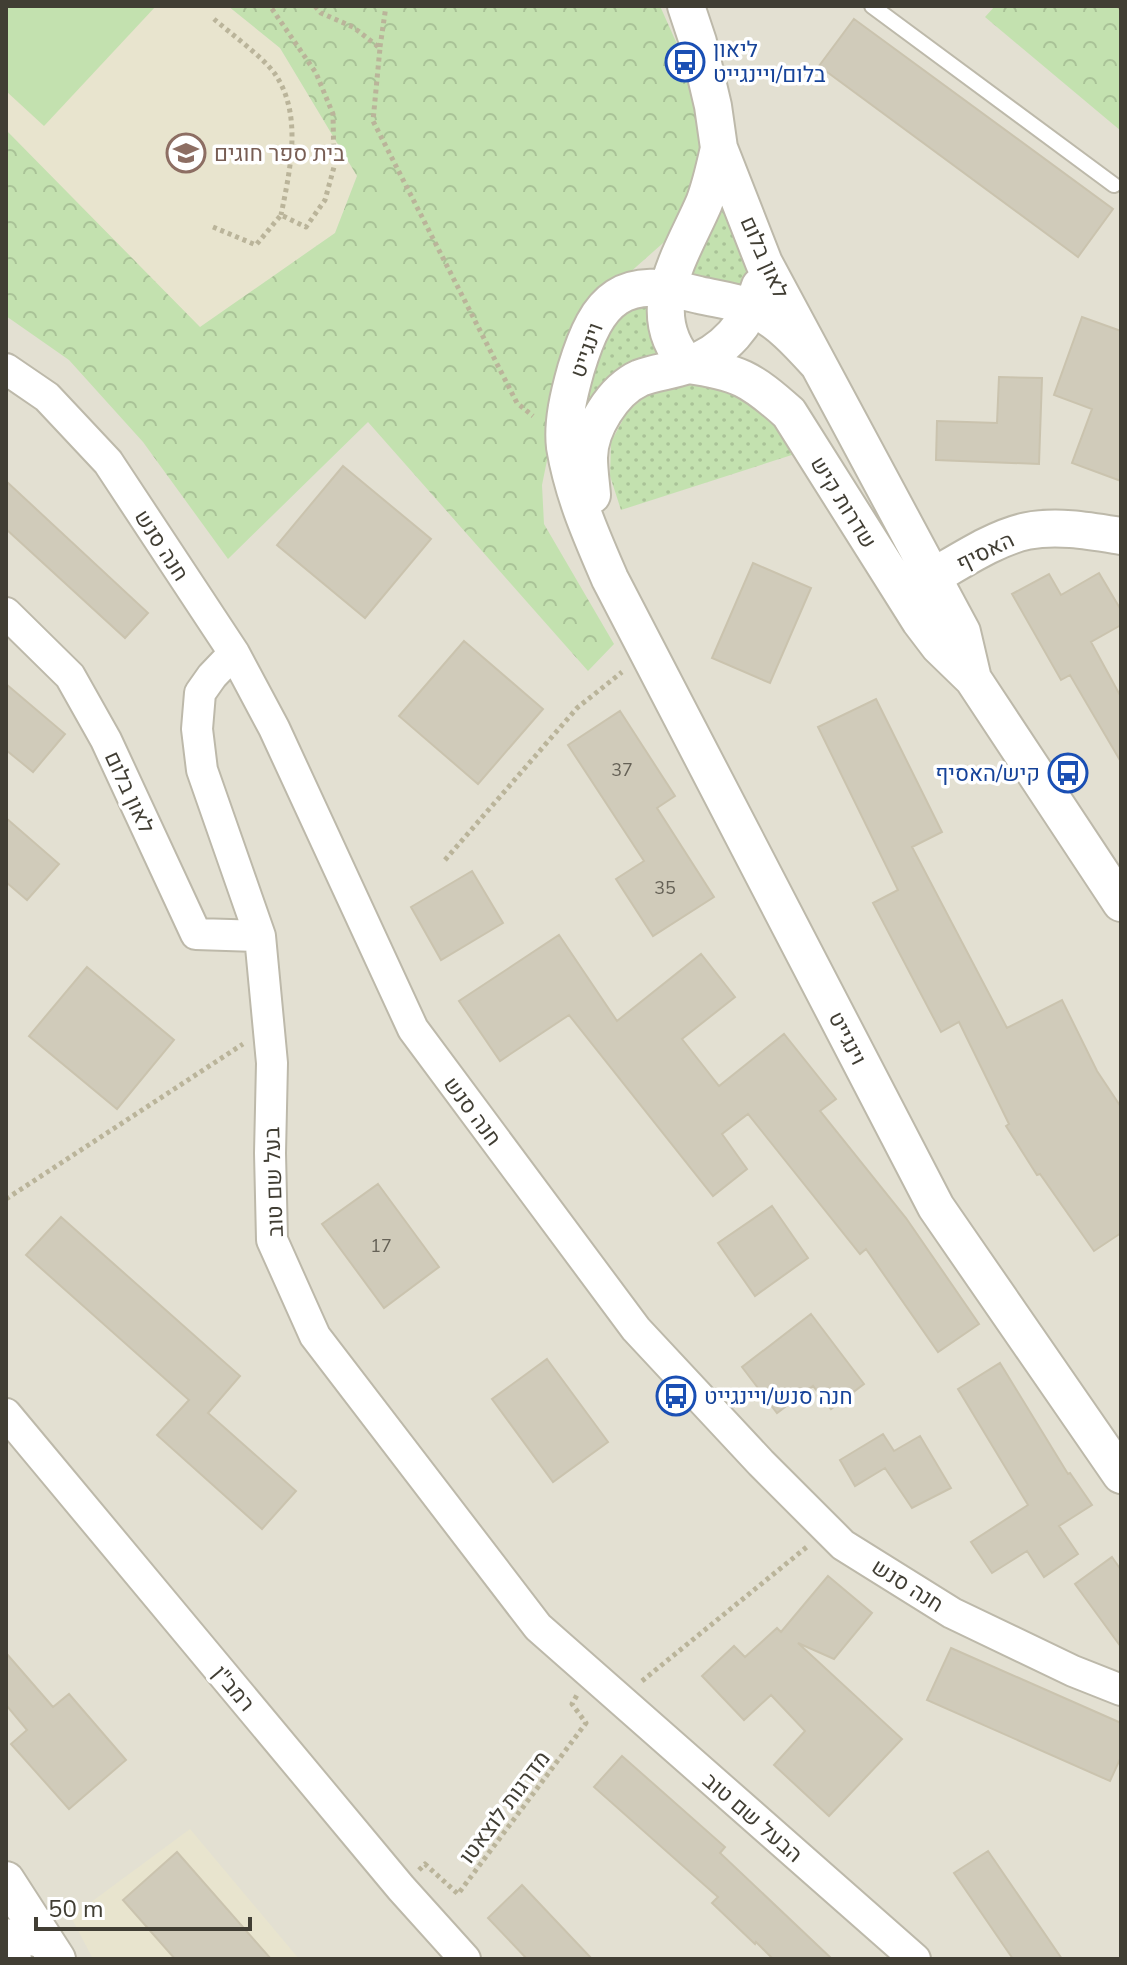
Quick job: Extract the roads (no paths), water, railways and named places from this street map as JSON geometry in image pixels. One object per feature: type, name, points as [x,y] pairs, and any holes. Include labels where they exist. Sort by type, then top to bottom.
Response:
[{"type":"street","name":"לאון בלום","points":[[686,6],[713,106],[719,148],[764,263],[817,363]]},
{"type":"street","name":"לאון בלום","points":[[688,365],[670,341],[665,311],[678,258],[705,201],[719,148]]},
{"type":"street","points":[[688,365],[733,337],[752,308],[763,277],[764,263]]},
{"type":"street","name":"וינגייט","points":[[817,363],[795,338],[752,308],[669,287],[645,287],[625,293],[603,308],[591,327],[575,374],[566,409],[565,443],[572,483],[582,517],[610,579],[936,1207],[1121,1475]]},
{"type":"street","name":"שדרות קיש","points":[[817,363],[962,632],[973,679]]},
{"type":"street","name":"וינגייט","points":[[610,579],[592,493],[589,456],[594,434],[605,412],[620,393],[637,380],[688,365]]},
{"type":"street","name":"שדרות קיש","points":[[688,365],[741,376],[760,387],[789,413],[902,594],[939,646],[973,679],[1121,903]]},
{"type":"street","name":"חנה סנש","points":[[6,369],[47,397],[108,462],[234,653],[274,728],[413,1029],[636,1329],[843,1545],[952,1613],[1073,1671],[1121,1690]]},
{"type":"street","name":"האסיף","points":[[902,594],[998,541],[1027,531],[1077,529],[1121,536]]},
{"type":"street","name":"לאון בלום","points":[[6,613],[70,676],[106,740],[196,934],[260,936]]},
{"type":"street","name":"בעל שם טוב","points":[[234,653],[200,693],[197,729],[202,770],[260,936],[272,1063],[272,1240],[315,1336],[538,1627],[592,1675]]},
{"type":"street","name":"רמב\"ן","points":[[6,1414],[401,1888],[465,1959]]},
{"type":"street","name":"הבעל שם טוב","points":[[592,1675],[915,1959]]},
{"type":"street","points":[[6,1880],[52,1952]]},
{"type":"street","points":[[6,1934],[52,1952]]},
{"type":"street","points":[[6,1952],[13,1959]]},
{"type":"lane","points":[[872,6],[1114,185]]},
{"type":"place","name":"ליאון בלום/ויינגייט","points":[[685,62]]},
{"type":"place","name":"בית ספר חוגים","points":[[186,153]]},
{"type":"place","name":"קיש/האסיף","points":[[1068,773]]},
{"type":"place","name":"חנה סנש/ויינגייט","points":[[676,1396]]}]
